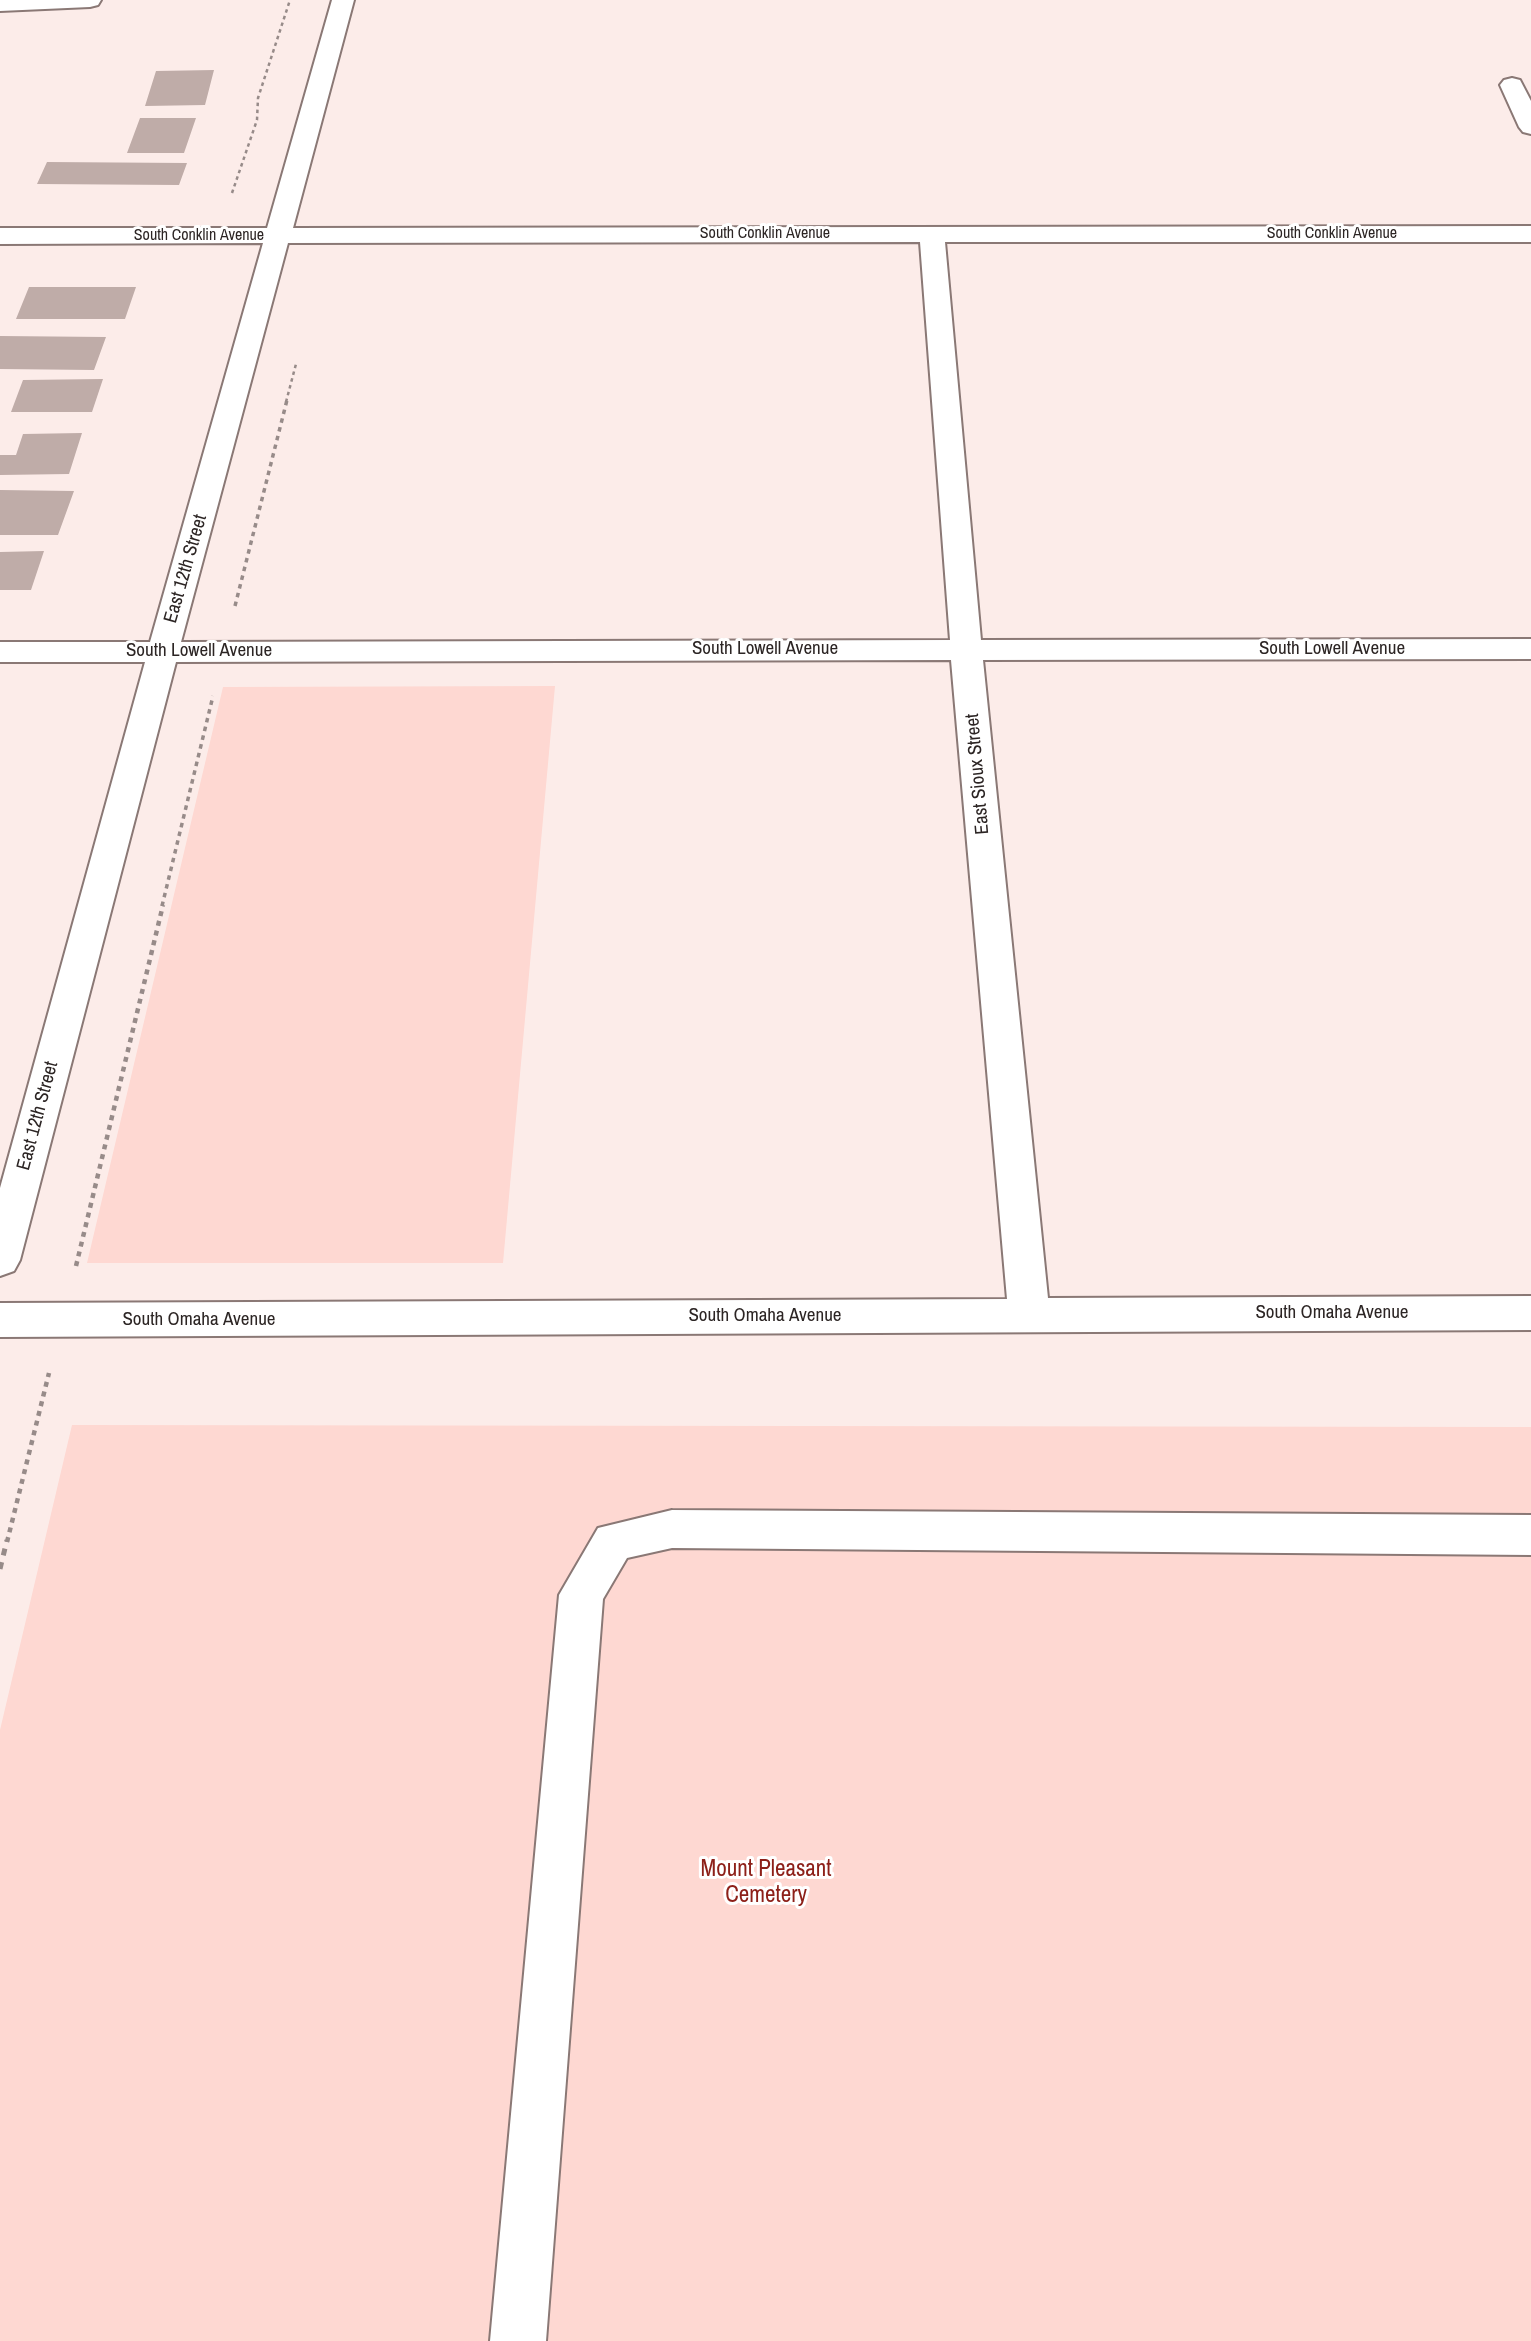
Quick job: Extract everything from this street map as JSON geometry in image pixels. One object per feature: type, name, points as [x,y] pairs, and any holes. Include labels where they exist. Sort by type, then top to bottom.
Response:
[{"type":"main road","points":[[0,4],[90,0]]},
{"type":"main road","name":"East 12th Street","points":[[0,1260],[163,651],[343,0]]},
{"type":"main road","points":[[1512,85],[1531,127]]},
{"type":"main road","name":"East Sioux Street","points":[[932,233],[966,649],[1029,1314]]},
{"type":"main road","name":"South Conklin Avenue","points":[[0,236],[1531,234]]},
{"type":"main road","name":"South Lowell Avenue","points":[[0,652],[1531,649]]},
{"type":"main road","name":"South Omaha Avenue","points":[[0,1320],[1531,1313]]},
{"type":"main road","points":[[518,2341],[581,1595],[613,1542],[672,1529],[1531,1535]]},
{"type":"path","points":[[218,236],[257,120],[258,98],[290,0]]},
{"type":"path","points":[[0,1569],[298,358]]},
{"type":"green space","points":[[555,686],[503,1263],[87,1263],[223,687]]},
{"type":"green space","name":"Mount Pleasant Cemetery","points":[[72,1425],[1531,1427],[1531,2341],[0,2341],[0,1730]]},
{"type":"building","points":[[214,70],[205,105],[145,106],[156,71]]},
{"type":"building","points":[[140,118],[196,118],[184,153],[127,153]]},
{"type":"building","points":[[47,162],[187,163],[179,185],[37,184]]},
{"type":"building","points":[[29,287],[136,287],[125,319],[16,319]]},
{"type":"building","points":[[0,336],[106,337],[94,370],[0,369]]},
{"type":"building","points":[[103,379],[92,412],[11,412],[23,380]]},
{"type":"building","points":[[82,433],[69,474],[0,475],[0,455],[16,455],[23,434]]},
{"type":"building","points":[[0,490],[74,491],[58,535],[0,535]]},
{"type":"building","points":[[44,551],[31,590],[0,590],[0,552]]}]
